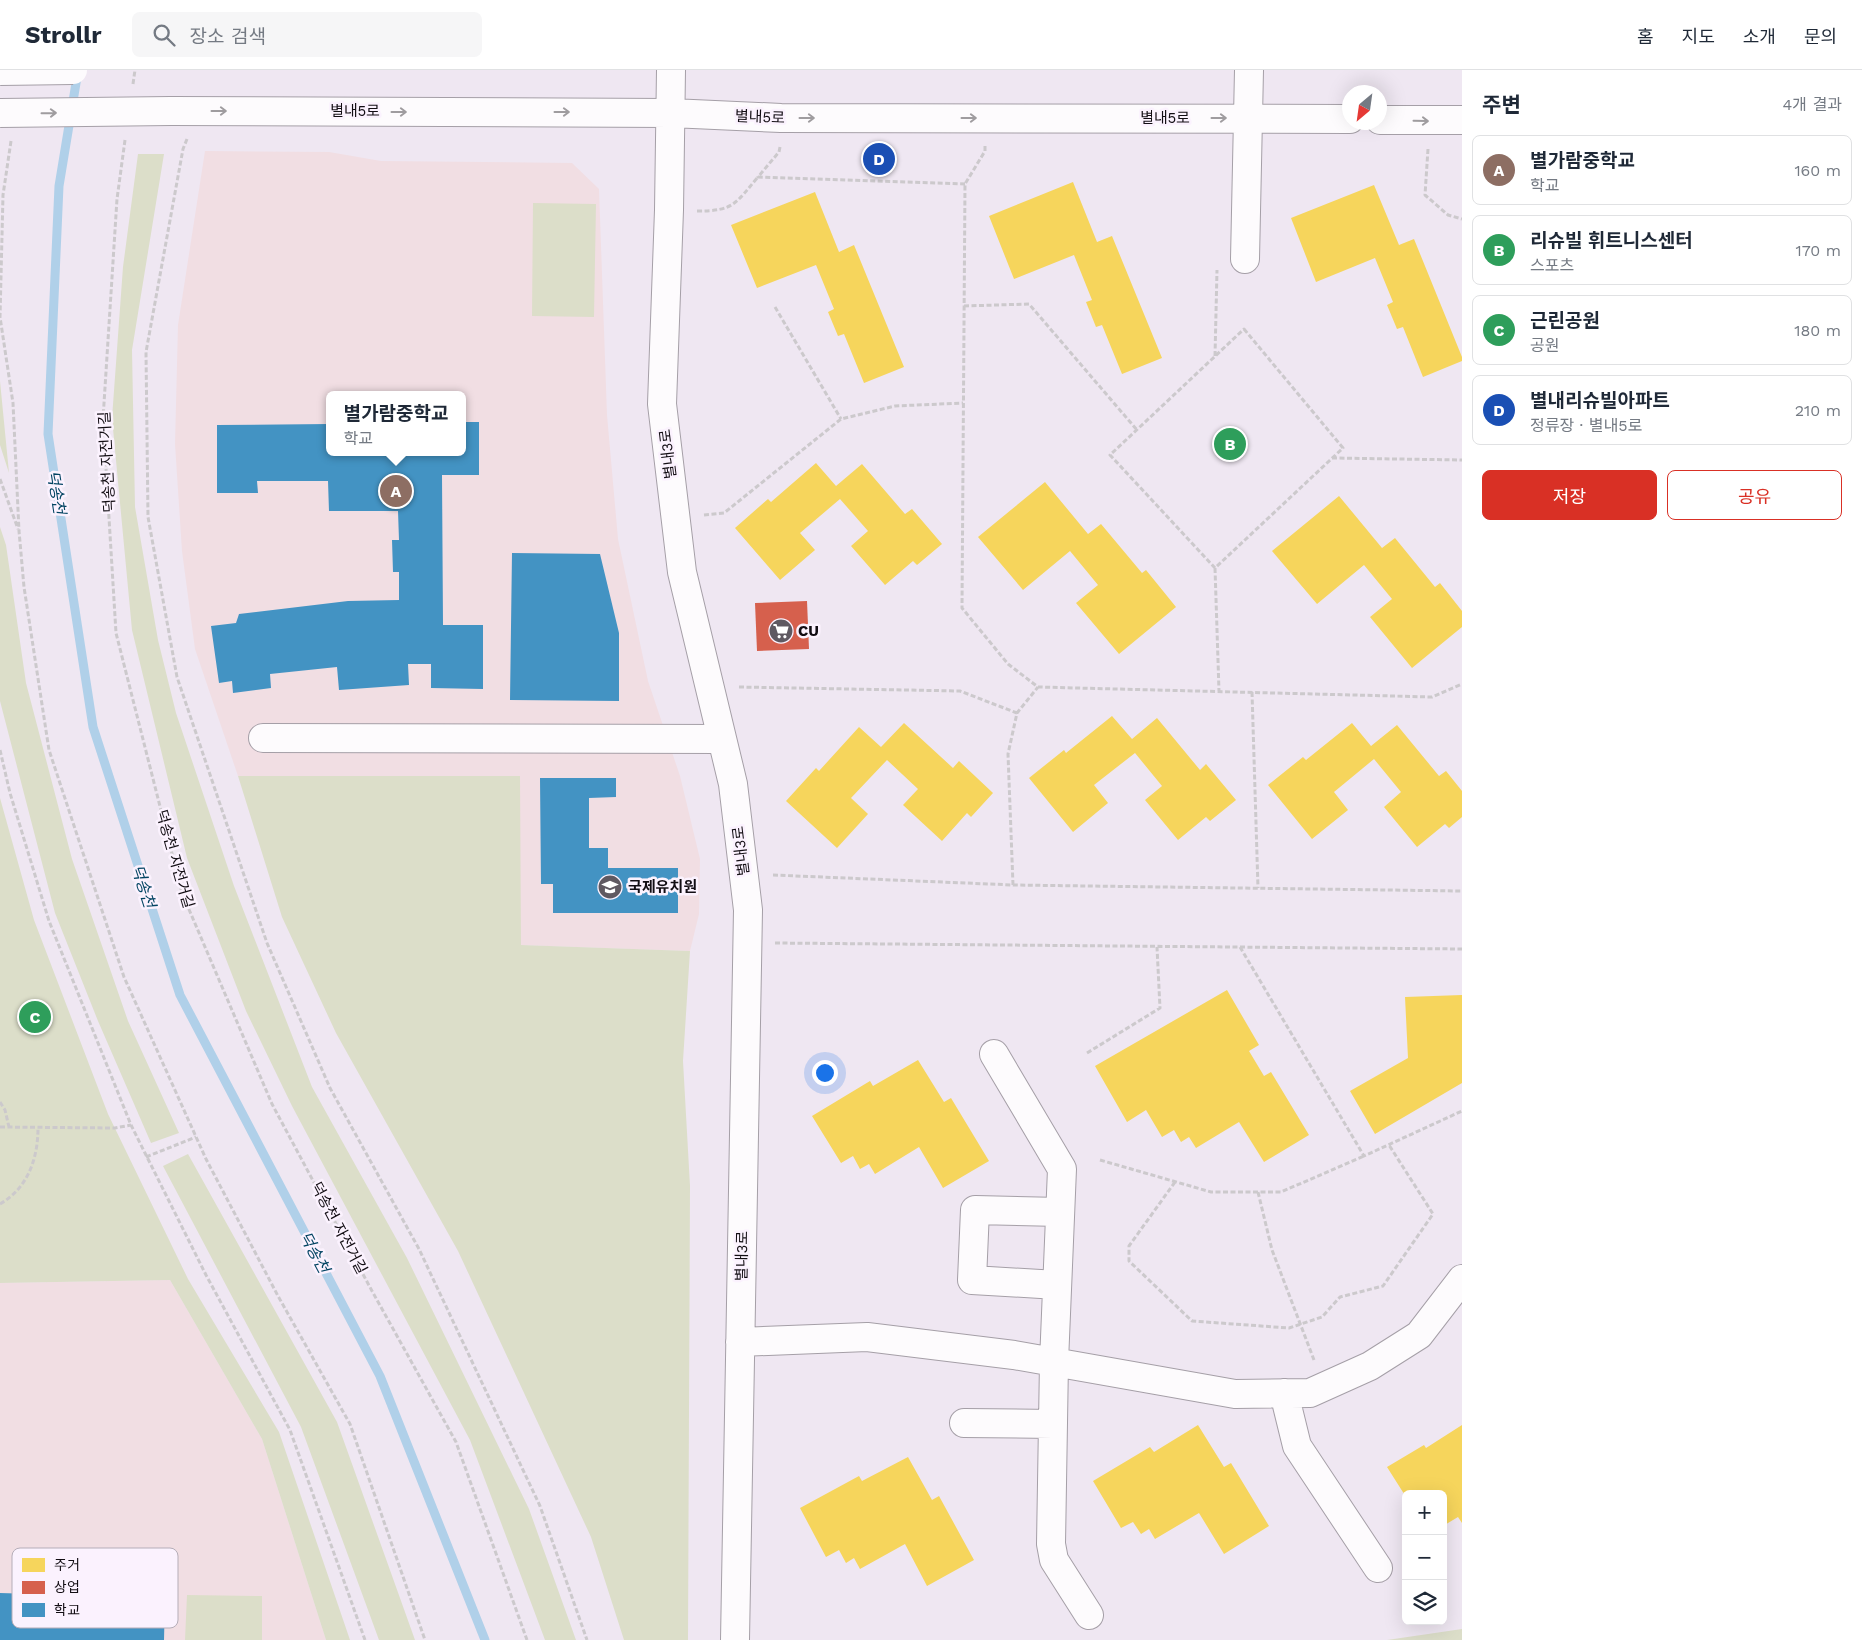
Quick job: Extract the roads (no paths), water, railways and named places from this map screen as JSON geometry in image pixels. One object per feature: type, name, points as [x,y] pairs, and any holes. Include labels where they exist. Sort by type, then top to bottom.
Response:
[{"type":"street","points":[[0,71],[73,70]]},
{"type":"street","name":"별내3로","points":[[671,70],[669,210],[662,404],[682,572],[733,784],[748,910],[735,1640]]},
{"type":"street","points":[[1245,259],[1249,70]]},
{"type":"street","name":"별내5로","points":[[6,125],[170,111],[671,113],[781,118],[1248,118],[1342,120]]},
{"type":"street","points":[[1387,120],[1462,120]]},
{"type":"street","points":[[263,738],[722,738]]},
{"type":"street","points":[[994,1054],[1062,1169],[1054,1362],[1051,1544],[1054,1560],[1089,1615]]},
{"type":"street","points":[[1057,1284],[972,1280],[975,1210],[1060,1212]]},
{"type":"street","points":[[740,1342],[867,1337],[1014,1355],[1235,1394],[1310,1393],[1370,1366],[1419,1335],[1454,1306],[1462,1279]]},
{"type":"street","points":[[1284,1393],[1297,1446],[1378,1568]]},
{"type":"street","points":[[964,1423],[1053,1424]]},
{"type":"waterway","name":"덕송천","points":[[78,71],[59,186],[48,434],[93,727],[180,995],[380,1376],[485,1640]]},
{"type":"place","name":"별내리슈빌아파트","points":[[879,159]]},
{"type":"place","name":"리슈빌 휘트니스센터","points":[[1230,444]]},
{"type":"place","name":"별가람중학교","points":[[396,491]]},
{"type":"place","name":"CU","points":[[781,631]]},
{"type":"place","name":"국제유치원","points":[[610,887]]},
{"type":"place","name":"근린공원","points":[[35,1017]]}]
